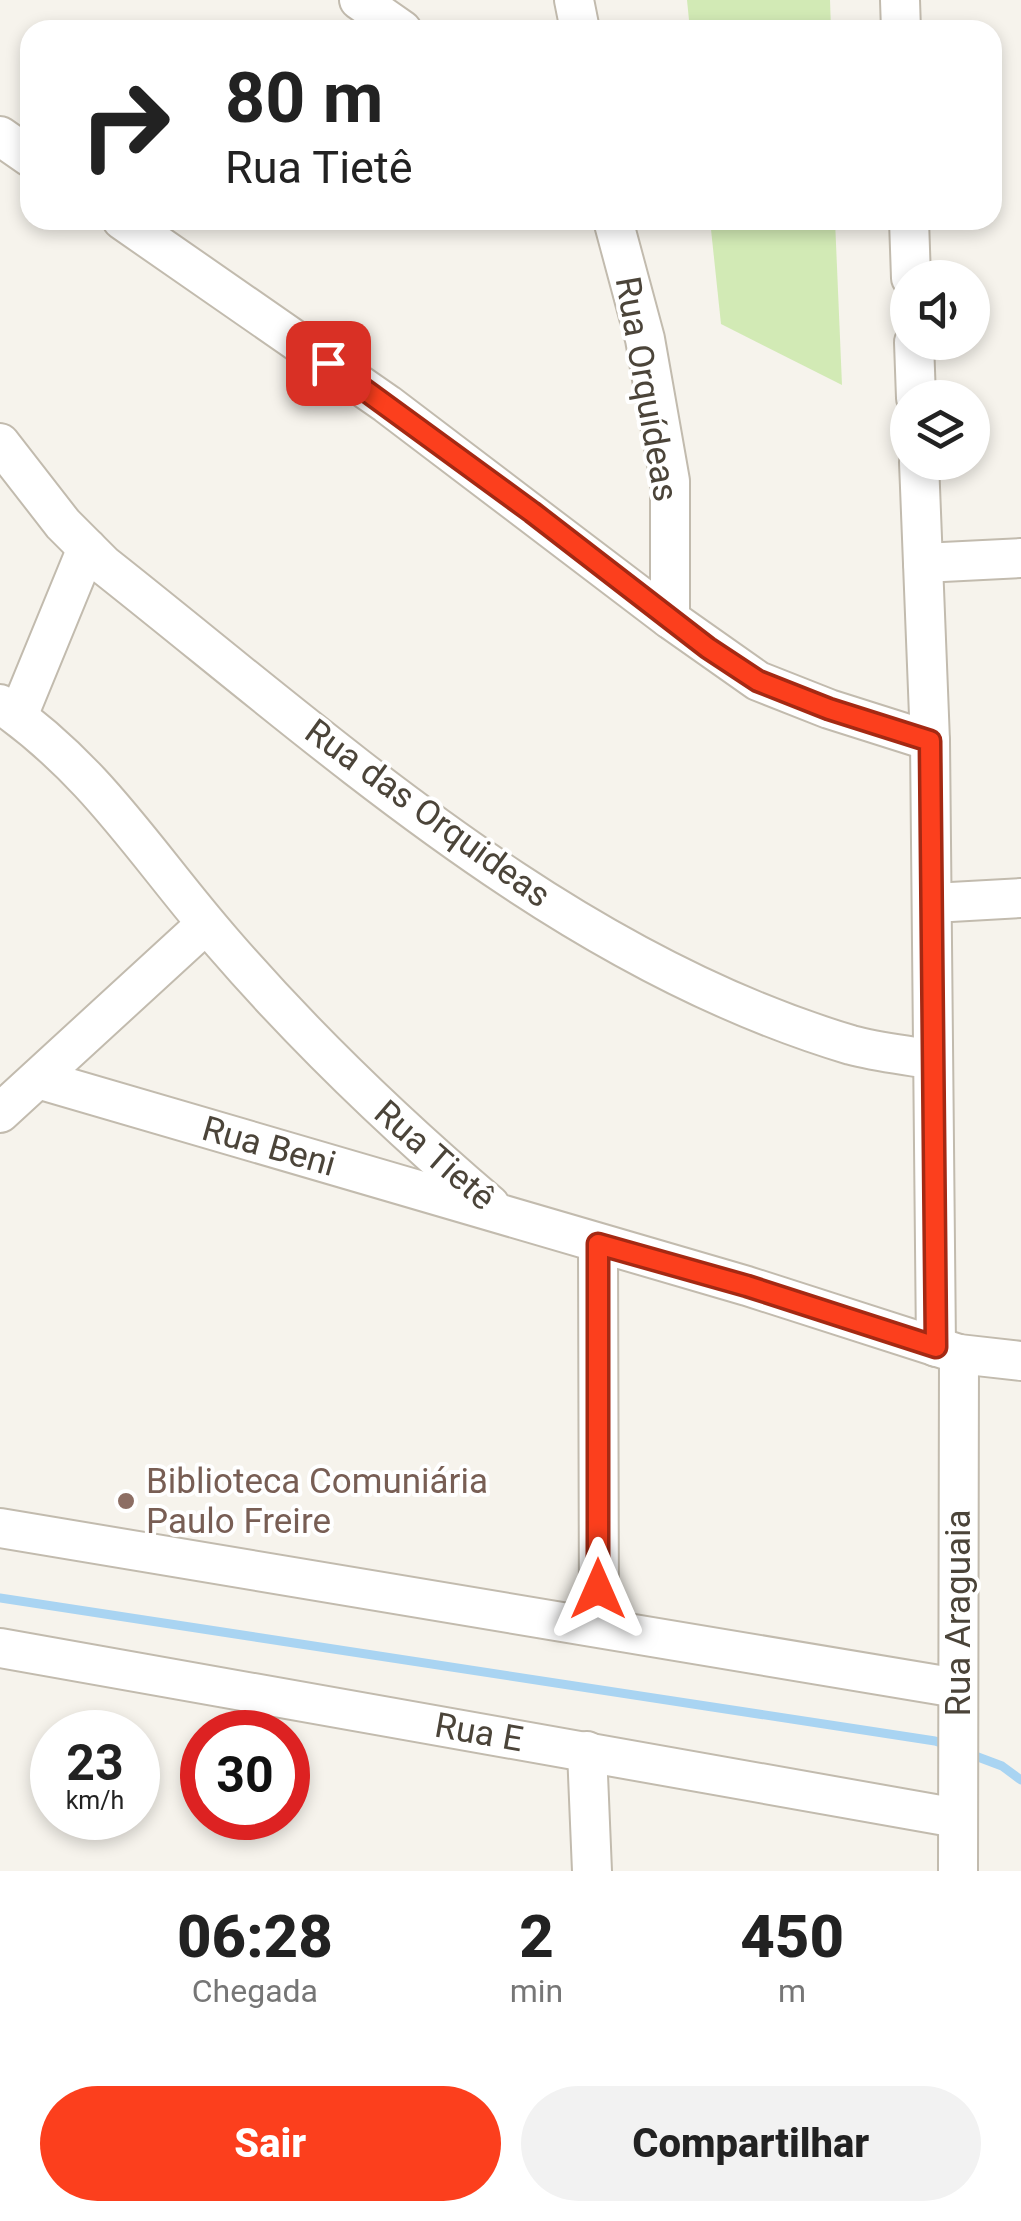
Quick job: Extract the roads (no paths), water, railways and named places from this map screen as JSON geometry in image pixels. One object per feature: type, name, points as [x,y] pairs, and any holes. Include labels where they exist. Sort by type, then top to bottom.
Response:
[{"type":"street","points":[[359,0],[388,20]]},
{"type":"street","points":[[136,230],[387,404],[758,681],[829,709],[930,741]]},
{"type":"street","name":"Rua Orquídeas","points":[[616,230],[645,338],[670,481],[670,619]]},
{"type":"street","points":[[909,230],[910,260]]},
{"type":"street","name":"Rua das Orquideas","points":[[0,443],[63,524],[104,565],[406,806],[575,918],[669,973],[771,1016],[853,1046],[932,1060]]},
{"type":"street","name":"Rua Araguaia","points":[[920,480],[930,741],[932,1060],[947,1351],[957,1698],[958,1871]]},
{"type":"street","points":[[9,710],[87,548]]},
{"type":"street","points":[[923,563],[1021,558]]},
{"type":"street","name":"Rua Tietê","points":[[9,710],[100,790],[206,924],[332,1062],[398,1127],[500,1213],[747,1286],[947,1351],[1021,1361]]},
{"type":"street","points":[[933,903],[1021,898]]},
{"type":"street","points":[[0,1113],[206,924]]},
{"type":"street","name":"Rua Beni","points":[[38,1079],[500,1213]]},
{"type":"street","points":[[598,1244],[599,1627]]},
{"type":"street","points":[[0,1528],[599,1627],[957,1698]]},
{"type":"street","name":"Rua E","points":[[0,1648],[957,1818]]},
{"type":"street","points":[[588,1751],[592,1871]]},
{"type":"waterway","points":[[0,1598],[950,1746]]},
{"type":"waterway","points":[[970,1754],[1002,1766],[1021,1780]]},
{"type":"place","name":"Biblioteca Comuniária Paulo Freire","points":[[126,1501]]}]
